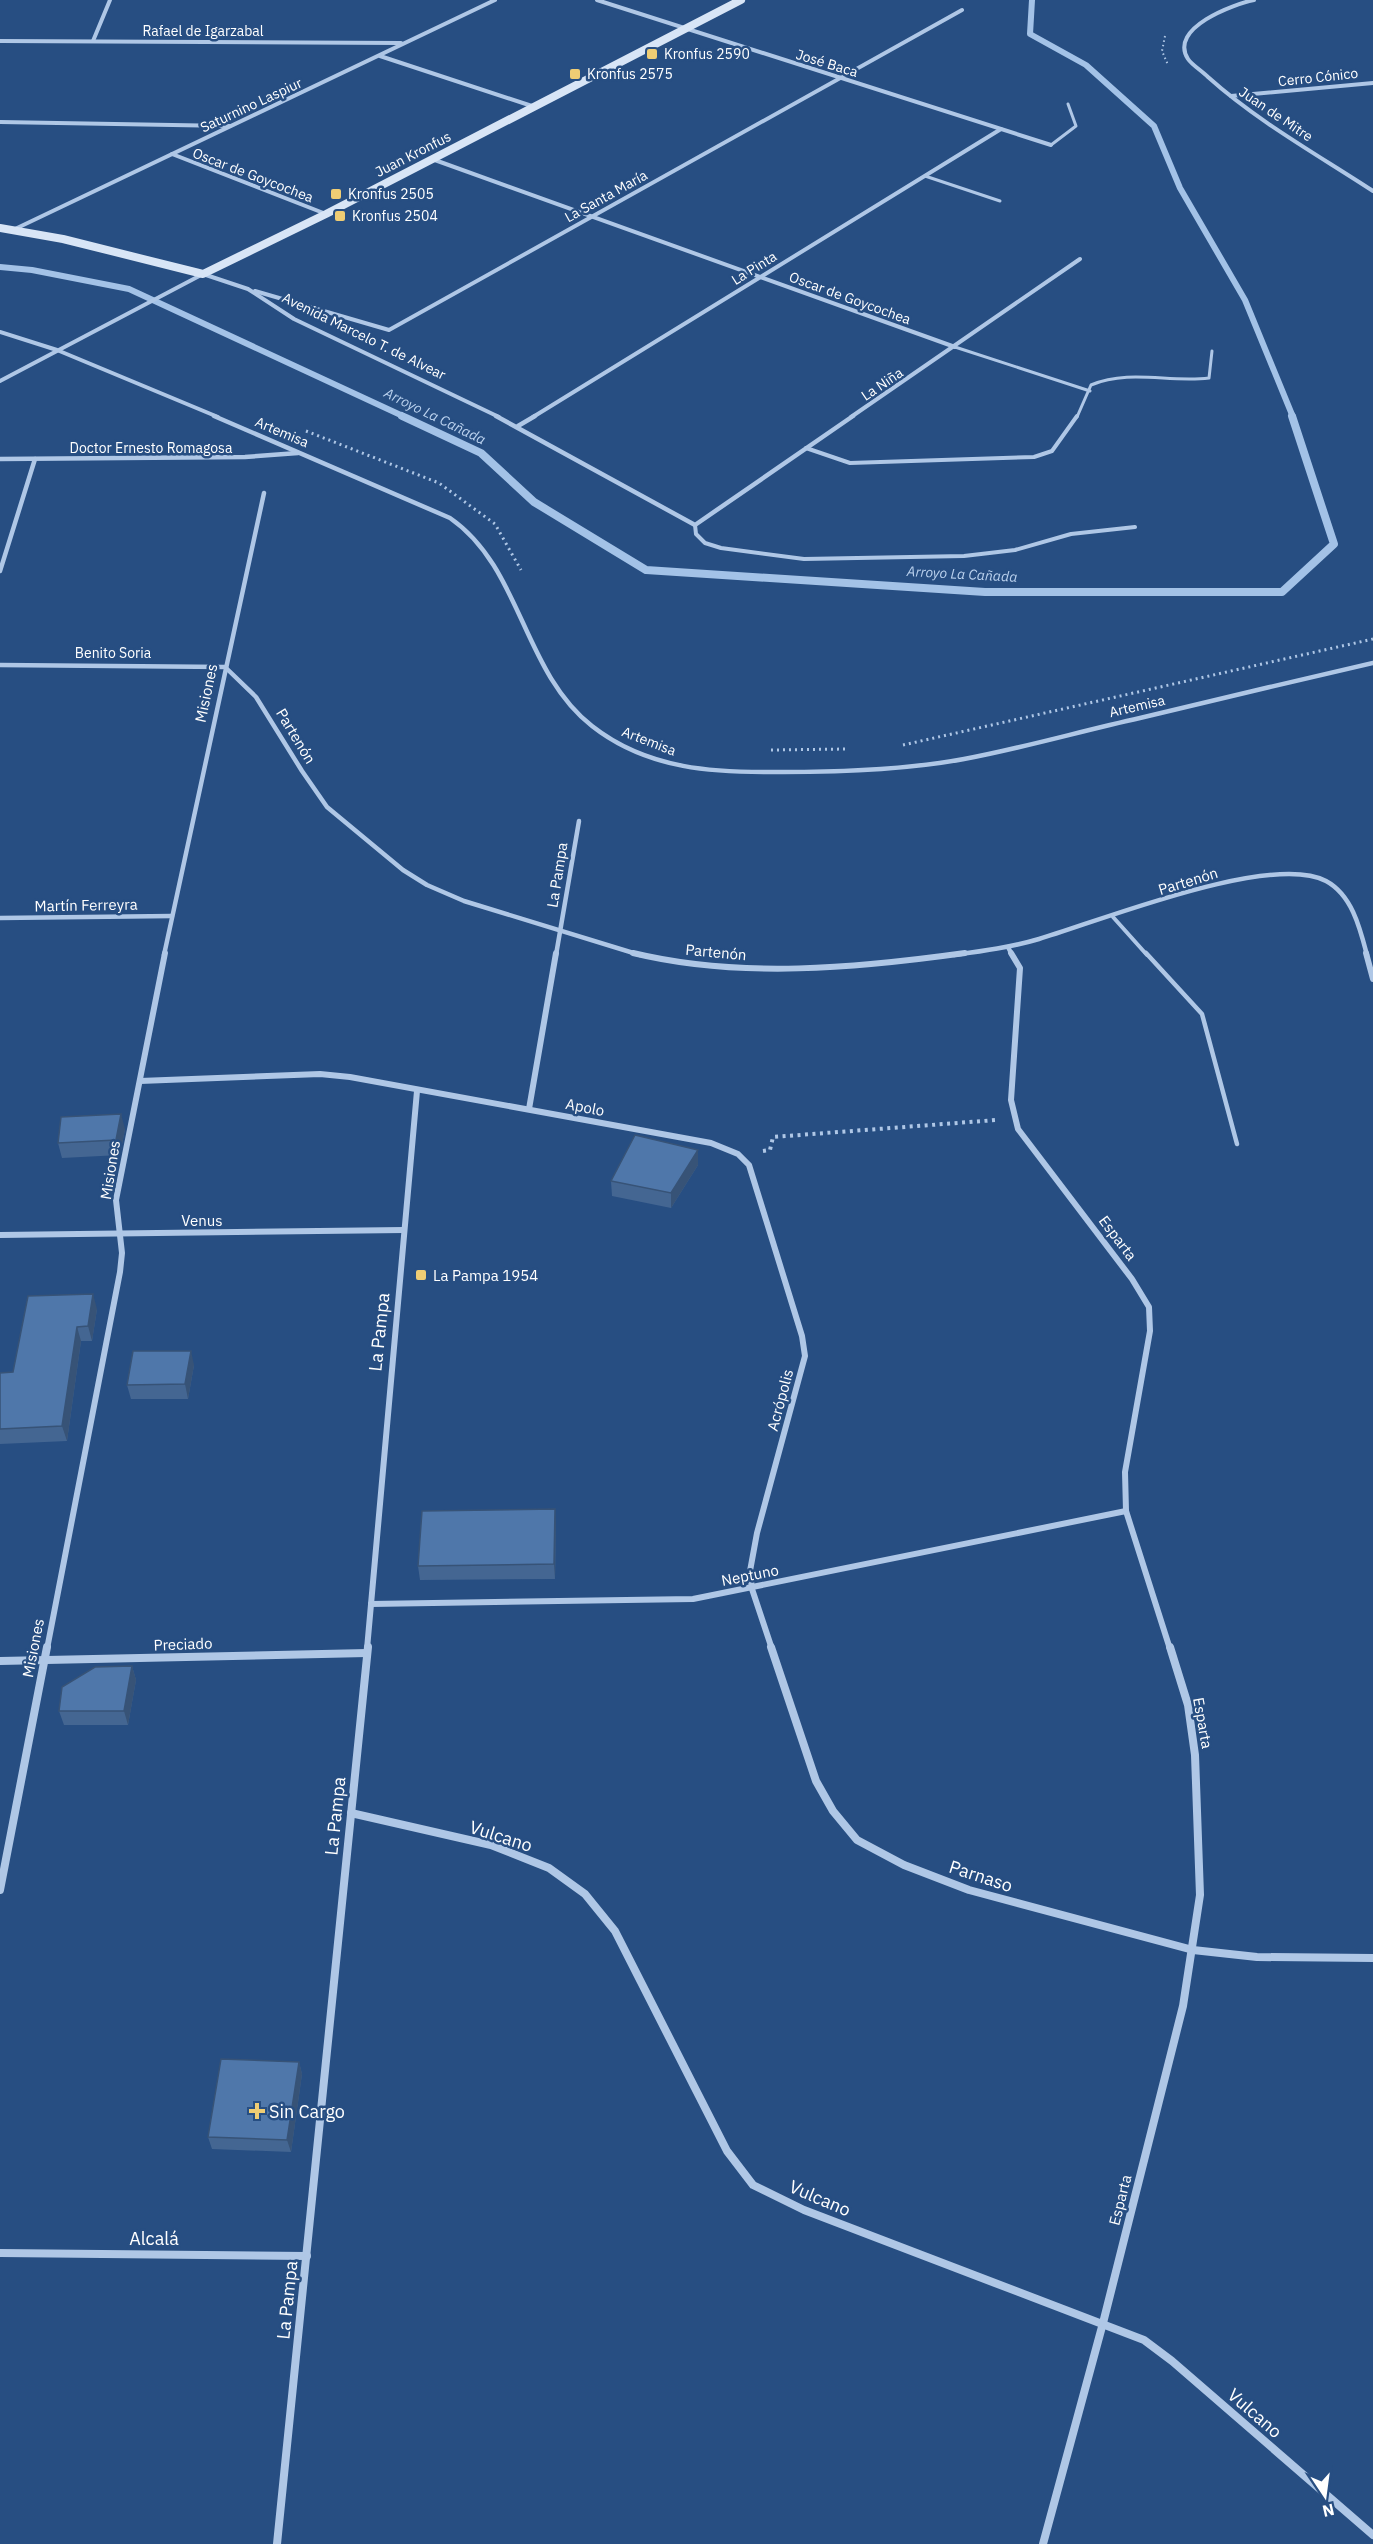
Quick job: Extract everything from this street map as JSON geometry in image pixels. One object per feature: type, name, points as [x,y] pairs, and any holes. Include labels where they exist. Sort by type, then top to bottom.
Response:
[{"type":"main road","name":"Juan Kronfus","points":[[203,274],[326,214],[741,0]]},
{"type":"main road","name":"Avenida Marcelo T. de Alvear","points":[[0,228],[15,229],[203,274]]},
{"type":"street","points":[[93,41],[110,0]]},
{"type":"street","name":"Saturnino Laspiur","points":[[15,229],[495,0]]},
{"type":"street","name":"José Baca","points":[[597,0],[1051,145]]},
{"type":"street","name":"Juan de Mitre","points":[[1254,0],[1231,5],[1195,28],[1184,41],[1183,50],[1187,58],[1230,97],[1373,191]]},
{"type":"street","name":"La Santa María","points":[[248,289],[389,330],[962,10]]},
{"type":"street","name":"Rafael de Igarzabal","points":[[0,41],[405,43]]},
{"type":"street","points":[[379,56],[535,107]]},
{"type":"street","name":"Cerro Cónico","points":[[1230,97],[1373,82]]},
{"type":"street","points":[[0,122],[231,126]]},
{"type":"street","name":"La Pinta","points":[[518,426],[1001,129]]},
{"type":"street","name":"Oscar de Goycochea","points":[[172,154],[326,214]]},
{"type":"street","name":"Oscar de Goycochea","points":[[432,159],[955,347]]},
{"type":"street","name":"La Niña","points":[[695,525],[1080,259]]},
{"type":"street","name":"Avenida Marcelo T. de Alvear","points":[[203,274],[248,289],[294,319],[518,426],[695,525]]},
{"type":"street","name":"Juan Kronfus","points":[[0,381],[203,274]]},
{"type":"street","name":"Artemisa","points":[[0,332],[57,350],[417,502],[466,529],[490,556],[557,693],[576,713],[615,742],[659,761],[692,769],[741,772],[849,771],[905,768],[964,759],[1373,663]]},
{"type":"street","name":"Doctor Ernesto Romagosa","points":[[0,459],[245,457],[301,453]]},
{"type":"street","points":[[0,571],[35,459]]},
{"type":"street","name":"Misiones","points":[[0,1890],[120,1272],[122,1253],[116,1200],[172,916],[264,493]]},
{"type":"street","name":"Benito Soria","points":[[0,665],[225,667]]},
{"type":"street","name":"Partenón","points":[[225,667],[258,697],[313,789],[328,808],[399,867],[452,898],[625,952],[689,963],[745,967],[796,967],[1008,947],[1236,879],[1305,874],[1321,879],[1336,888],[1349,902],[1373,979]]},
{"type":"street","name":"La Pampa","points":[[529,1109],[562,932],[579,821]]},
{"type":"street","name":"Martín Ferreyra","points":[[0,918],[172,916]]},
{"type":"street","points":[[1008,947],[1020,968],[1011,1100],[1013,1119]]},
{"type":"street","name":"Apolo","points":[[140,1081],[320,1074],[529,1109],[711,1143],[738,1154]]},
{"type":"street","name":"La Pampa","points":[[277,2544],[367,1653],[417,1091]]},
{"type":"street","name":"Esparta","points":[[1013,1119],[1018,1129],[1132,1279],[1149,1307],[1150,1331],[1125,1472],[1126,1511],[1188,1705],[1195,1755],[1200,1895],[1183,2006],[1103,2323],[1043,2544]]},
{"type":"street","name":"Acrópolis","points":[[738,1154],[749,1165],[802,1336],[805,1356],[756,1533],[750,1570],[752,1589]]},
{"type":"street","name":"Venus","points":[[0,1235],[404,1230]]},
{"type":"street","name":"Neptuno","points":[[371,1604],[693,1599],[752,1589],[1126,1511]]},
{"type":"street","name":"Parnaso","points":[[752,1589],[816,1781],[833,1811],[857,1840],[904,1865],[969,1890],[1193,1950],[1257,1957],[1373,1958]]},
{"type":"street","name":"Preciado","points":[[0,1661],[367,1653]]},
{"type":"street","name":"Vulcano","points":[[351,1813],[491,1845],[549,1868],[585,1894],[615,1931],[727,2151],[753,2185],[804,2210],[1144,2340],[1172,2361],[1373,2535]]},
{"type":"street","name":"Alcalá","points":[[0,2253],[307,2256]]},
{"type":"lane","points":[[1051,145],[1077,126],[1068,104]]},
{"type":"lane","points":[[925,176],[1000,201]]},
{"type":"lane","points":[[955,347],[1090,391]]},
{"type":"lane","points":[[806,448],[850,463],[1023,458],[1043,455],[1052,451],[1087,403],[1091,385],[1102,379],[1118,376],[1209,378],[1212,351]]},
{"type":"lane","points":[[695,525],[696,534],[705,543],[721,548],[804,559],[964,556],[1015,550],[1071,534],[1135,527]]},
{"type":"lane","points":[[1113,916],[1202,1014],[1236,1144]]},
{"type":"path","points":[[305,431],[440,483],[495,524],[516,558],[525,579]]},
{"type":"path","points":[[895,746],[1373,639]]},
{"type":"path","points":[[769,750],[851,748]]},
{"type":"path","points":[[738,1154],[770,1150],[773,1137],[1013,1119]]},
{"type":"building","points":[[121,1114],[116,1140],[58,1143],[61,1117]]},
{"type":"building","points":[[635,1135],[698,1150],[671,1193],[611,1181]]},
{"type":"building","points":[[93,1294],[88,1326],[77,1327],[62,1426],[0,1429],[0,1373],[13,1372],[28,1296]]},
{"type":"building","points":[[133,1351],[191,1351],[185,1384],[127,1385]]},
{"type":"building","points":[[555,1509],[554,1564],[418,1566],[422,1511]]},
{"type":"building","points":[[132,1666],[124,1711],[59,1711],[62,1687],[95,1667]]},
{"type":"building","name":"Sin Cargo","points":[[221,2059],[299,2062],[287,2140],[208,2137]]},
{"type":"waterway","name":"Arroyo La Cañada","points":[[1032,0],[1030,34],[1086,65],[1154,126],[1180,188],[1245,300],[1293,417]]},
{"type":"waterway","name":"Arroyo La Cañada","points":[[0,267],[32,270],[129,289],[405,417]]},
{"type":"waterway","name":"Arroyo La Cañada","points":[[402,416],[481,453],[534,502],[646,570],[985,592],[1282,592],[1334,544],[1292,416]]},
{"type":"place","name":"Kronfus 2590","points":[[652,54]]},
{"type":"place","name":"Kronfus 2575","points":[[575,74]]},
{"type":"place","name":"Kronfus 2505","points":[[336,194]]},
{"type":"place","name":"Kronfus 2504","points":[[340,216]]},
{"type":"place","name":"La Pampa 1954","points":[[421,1275]]},
{"type":"place","name":"Sin Cargo","points":[[257,2111]]}]
